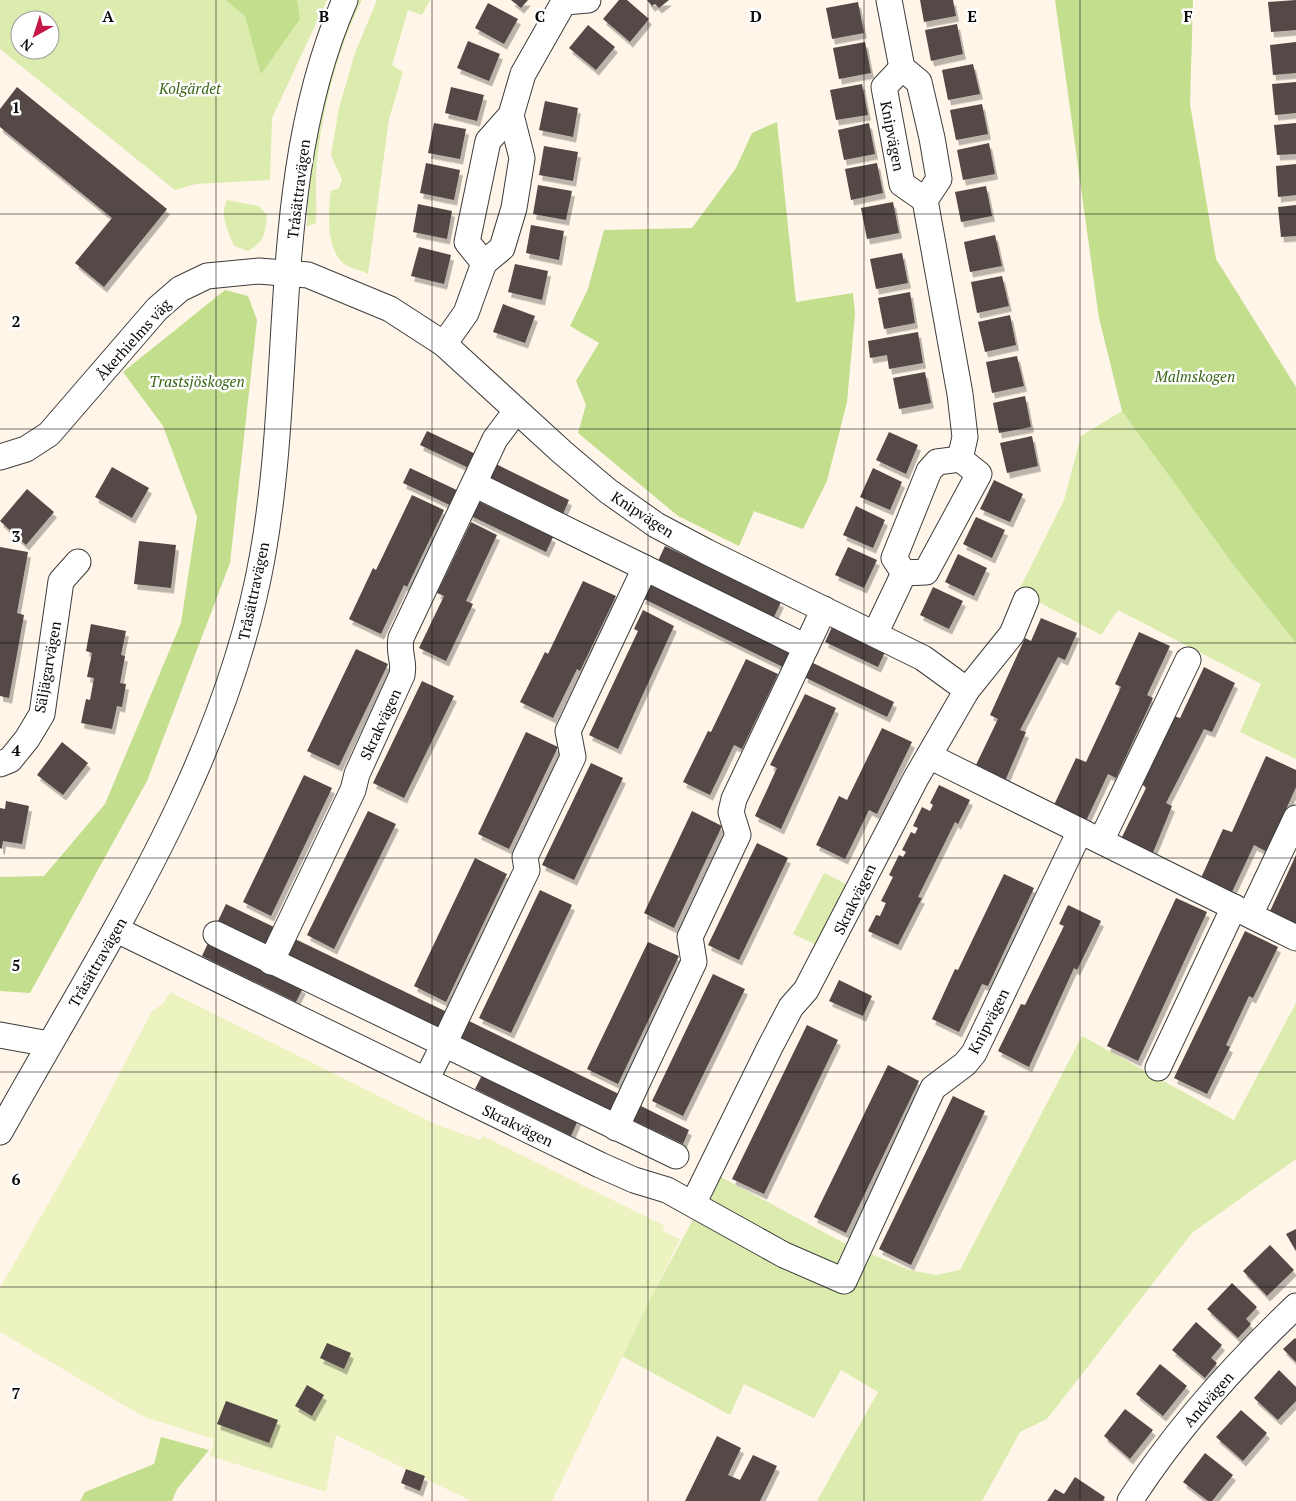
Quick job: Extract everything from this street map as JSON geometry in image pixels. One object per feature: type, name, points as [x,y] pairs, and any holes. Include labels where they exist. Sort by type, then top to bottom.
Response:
[{"type":"street","name":"Tråsättravägen","points":[[0,1132],[49,1044],[117,930],[196,772],[222,710],[245,632],[263,553],[280,415],[297,181],[309,112],[331,32],[345,0]]},
{"type":"street","points":[[889,0],[902,68],[919,82],[939,179],[925,200],[960,394],[965,437],[960,458]]},
{"type":"street","points":[[484,263],[467,242],[475,196],[488,141],[511,115],[523,74],[572,1]]},
{"type":"street","name":"Knipvägen","points":[[902,68],[884,87],[887,110],[902,184],[925,200]]},
{"type":"street","points":[[444,344],[466,313],[484,263],[502,248],[514,208],[522,158],[511,115]]},
{"type":"street","name":"Åkerhielms väg","points":[[0,457],[26,449],[49,434],[157,309],[180,289],[207,276],[259,270],[289,273]]},
{"type":"street","name":"Knipvägen","points":[[289,273],[308,275],[390,309],[444,344],[516,411],[608,490],[656,525],[923,658],[967,690]]},
{"type":"street","name":"Skrakvägen","points":[[271,962],[353,790],[357,774],[402,675],[404,665],[398,651],[401,638],[495,439],[516,411]]},
{"type":"street","points":[[960,458],[979,474],[926,572],[904,573],[894,558],[929,471],[937,462],[960,458]]},
{"type":"street","points":[[474,484],[806,647]]},
{"type":"street","name":"Säljägarvägen","points":[[0,764],[10,760],[27,740],[42,714],[61,581],[78,562]]},
{"type":"street","points":[[426,1080],[527,870],[525,857],[573,757],[568,731],[645,568]]},
{"type":"street","points":[[875,634],[904,573]]},
{"type":"street","name":"Skrakvägen","points":[[693,1204],[791,1007],[811,982],[929,756],[967,690],[1012,634],[1026,600]]},
{"type":"street","points":[[616,1128],[694,962],[690,937],[738,835],[731,812],[734,799],[824,608]]},
{"type":"street","name":"Knipvägen","points":[[844,1281],[933,1088],[965,1064],[974,1052],[1090,836],[1188,660]]},
{"type":"street","points":[[929,756],[1296,938]]},
{"type":"street","points":[[1158,1068],[1242,911],[1296,818]]},
{"type":"street","name":"Skrakvägen","points":[[117,930],[600,1165],[634,1180],[667,1190],[784,1254],[844,1281]]},
{"type":"street","points":[[216,934],[676,1156]]},
{"type":"street","points":[[0,1035],[49,1044]]},
{"type":"street","name":"Andvägen","points":[[1130,1501],[1192,1416],[1266,1334],[1296,1306]]},
{"type":"green space","name":"Kolgärdet","points":[[0,0],[327,0],[272,118],[270,180],[196,184],[175,190],[14,60],[60,60],[60,10],[10,10],[10,57],[0,49]]},
{"type":"green space","points":[[226,0],[297,0],[300,19],[261,74],[245,16]]},
{"type":"green space","points":[[357,0],[362,0],[339,58],[323,120],[316,169],[316,223],[307,226],[311,168],[320,110],[335,53]]},
{"type":"green space","points":[[377,0],[430,0],[422,15],[408,10],[392,65],[403,72],[389,119],[368,274],[345,264],[337,255],[333,247],[329,228],[329,208],[331,191],[339,188],[342,180],[331,155],[339,108],[355,53]]},
{"type":"green space","name":"Malmskogen","points":[[1055,0],[1193,0],[1190,104],[1216,259],[1296,387],[1296,643],[1235,567],[1122,411],[1099,318]]},
{"type":"green space","points":[[777,122],[796,302],[853,293],[855,314],[847,402],[827,481],[803,529],[754,511],[739,546],[678,516],[578,433],[586,405],[576,381],[599,343],[570,326],[588,289],[604,230],[692,228],[736,168],[752,133]]},
{"type":"green space","points":[[227,200],[259,206],[267,215],[266,227],[261,240],[248,251],[234,246],[227,229],[224,212]]},
{"type":"green space","name":"Trastsjöskogen","points":[[225,290],[248,296],[257,320],[230,563],[147,781],[30,993],[0,991],[0,877],[44,876],[105,804],[181,623],[197,517],[163,426],[123,372]]},
{"type":"green space","points":[[1122,411],[1235,567],[1296,643],[1296,759],[1240,732],[1261,684],[1118,610],[1101,635],[1035,600],[1020,588],[1064,500],[1081,436]]},
{"type":"green space","points":[[824,873],[846,884],[816,945],[793,934]]},
{"type":"green space","points":[[170,992],[437,1125],[480,1140],[483,1136],[665,1226],[663,1231],[680,1239],[552,1501],[471,1501],[336,1435],[326,1492],[210,1456],[214,1439],[144,1417],[0,1332],[0,1288],[87,1136],[152,1011],[163,1004]]},
{"type":"green space","points":[[1296,1003],[1296,1159],[1192,1233],[1047,1419],[1020,1432],[982,1501],[817,1501],[878,1392],[841,1370],[814,1418],[744,1384],[730,1415],[620,1355],[717,1175],[842,1242],[910,1270],[936,1275],[960,1270],[1082,1036],[1234,1120]]},
{"type":"green space","points":[[161,1437],[209,1450],[177,1489],[172,1501],[80,1501],[85,1492],[154,1464]]},
{"type":"building","points":[[511,0],[528,0],[521,8]]},
{"type":"building","points":[[619,0],[627,0],[649,19],[630,42],[603,19]]},
{"type":"building","points":[[647,0],[669,0],[659,8],[655,4],[652,6]]},
{"type":"building","points":[[920,0],[953,0],[956,16],[924,22]]},
{"type":"building","points":[[1296,0],[1296,30],[1271,32],[1268,2]]},
{"type":"building","points":[[858,2],[864,33],[832,39],[826,8]]},
{"type":"building","points":[[488,3],[518,19],[504,44],[475,28]]},
{"type":"building","points":[[957,24],[963,54],[931,61],[925,30]]},
{"type":"building","points":[[588,25],[615,47],[596,70],[569,48]]},
{"type":"building","points":[[468,41],[500,54],[489,81],[457,68]]},
{"type":"building","points":[[865,42],[871,73],[839,79],[833,48]]},
{"type":"building","points":[[1296,42],[1296,73],[1273,75],[1270,45]]},
{"type":"building","points":[[973,64],[980,94],[948,100],[942,70]]},
{"type":"building","points":[[1296,82],[1296,113],[1275,115],[1272,84]]},
{"type":"building","points":[[862,84],[868,115],[836,120],[830,90]]},
{"type":"building","points":[[17,87],[167,209],[104,287],[75,263],[112,218],[0,127],[0,109]]},
{"type":"building","points":[[451,87],[484,95],[477,121],[445,113]]},
{"type":"building","points":[[545,101],[578,108],[573,137],[539,130]]},
{"type":"building","points":[[982,104],[988,134],[956,140],[950,110]]},
{"type":"building","points":[[434,123],[466,129],[460,159],[428,153]]},
{"type":"building","points":[[869,123],[875,154],[844,160],[838,130]]},
{"type":"building","points":[[1296,123],[1296,154],[1277,155],[1274,125]]},
{"type":"building","points":[[989,143],[995,174],[963,180],[957,150]]},
{"type":"building","points":[[544,146],[578,152],[573,181],[539,175]]},
{"type":"building","points":[[426,163],[460,170],[454,200],[420,193]]},
{"type":"building","points":[[877,163],[883,193],[851,200],[845,169]]},
{"type":"building","points":[[1296,164],[1296,195],[1278,197],[1276,166]]},
{"type":"building","points":[[538,185],[572,191],[566,220],[533,214]]},
{"type":"building","points":[[986,186],[992,216],[961,222],[955,192]]},
{"type":"building","points":[[893,202],[899,233],[867,239],[861,208]]},
{"type":"building","points":[[418,204],[452,211],[447,239],[413,232]]},
{"type":"building","points":[[1296,205],[1296,236],[1281,237],[1278,207]]},
{"type":"building","points":[[531,225],[564,231],[559,260],[526,253]]},
{"type":"building","points":[[995,235],[1002,266],[970,272],[964,242]]},
{"type":"building","points":[[419,247],[451,255],[444,284],[411,276]]},
{"type":"building","points":[[902,253],[908,283],[876,289],[870,259]]},
{"type":"building","points":[[515,264],[548,271],[542,300],[508,292]]},
{"type":"building","points":[[1002,276],[1009,306],[977,313],[971,282]]},
{"type":"building","points":[[910,292],[915,323],[884,329],[878,298]]},
{"type":"building","points":[[503,304],[535,316],[525,343],[493,332]]},
{"type":"building","points":[[1010,315],[1016,345],[985,352],[978,322]]},
{"type":"building","points":[[918,332],[923,363],[889,369],[887,355],[870,358],[868,341]]},
{"type":"building","points":[[1017,356],[1024,386],[992,393],[986,362]]},
{"type":"building","points":[[925,372],[931,403],[899,409],[893,378]]},
{"type":"building","points":[[1025,396],[1031,427],[999,433],[993,403]]},
{"type":"building","points":[[427,431],[480,456],[473,470],[420,445]]},
{"type":"building","points":[[889,432],[918,445],[906,474],[876,460]]},
{"type":"building","points":[[1032,436],[1038,466],[1007,473],[1000,443]]},
{"type":"building","points":[[494,463],[569,500],[563,514],[487,478]]},
{"type":"building","points":[[112,467],[149,488],[132,518],[95,497]]},
{"type":"building","points":[[410,468],[463,493],[456,508],[403,483]]},
{"type":"building","points":[[873,468],[902,482],[890,510],[860,497]]},
{"type":"building","points":[[994,480],[1023,494],[1010,522],[980,509]]},
{"type":"building","points":[[27,489],[54,512],[26,545],[0,521]]},
{"type":"building","points":[[412,495],[444,510],[407,587],[404,585],[381,634],[349,619],[373,568],[376,570]]},
{"type":"building","points":[[476,500],[553,537],[546,552],[469,515]]},
{"type":"building","points":[[856,506],[885,520],[873,548],[843,535]]},
{"type":"building","points":[[976,517],[1005,530],[992,558],[963,544]]},
{"type":"building","points":[[471,522],[497,535],[466,601],[473,604],[446,661],[419,648],[444,596],[437,593]]},
{"type":"building","points":[[139,541],[176,545],[171,588],[134,584]]},
{"type":"building","points":[[665,546],[781,602],[774,617],[658,561]]},
{"type":"building","points":[[0,547],[28,552],[17,613],[24,615],[9,698],[0,696]]},
{"type":"building","points":[[848,547],[877,560],[864,588],[835,575]]},
{"type":"building","points":[[958,554],[987,568],[974,596],[945,582]]},
{"type":"building","points":[[583,581],[616,596],[580,671],[577,669],[553,718],[520,702],[545,652],[548,654]]},
{"type":"building","points":[[649,583],[795,654],[787,669],[642,598]]},
{"type":"building","points":[[933,587],[963,601],[949,629],[920,615]]},
{"type":"building","points":[[643,610],[674,626],[618,749],[589,735],[638,631],[634,629]]},
{"type":"building","points":[[1041,618],[1077,633],[1065,660],[1058,657],[1020,730],[1026,732],[1005,781],[975,767],[998,719],[990,715],[1025,638],[1031,641]]},
{"type":"building","points":[[91,624],[126,631],[121,655],[125,656],[120,683],[126,684],[122,707],[117,706],[112,729],[81,723],[86,699],[90,700],[94,678],[87,677],[92,653],[86,651]]},
{"type":"building","points":[[832,627],[885,652],[878,667],[825,642]]},
{"type":"building","points":[[1139,632],[1170,646],[1147,695],[1153,698],[1116,778],[1108,774],[1086,821],[1054,805],[1076,758],[1086,762],[1121,687],[1115,684]]},
{"type":"building","points":[[356,649],[388,664],[339,766],[307,751]]},
{"type":"building","points":[[746,659],[778,674],[742,749],[734,745],[710,795],[683,782],[708,731],[711,732]]},
{"type":"building","points":[[811,662],[894,702],[887,717],[804,677]]},
{"type":"building","points":[[1204,667],[1235,683],[1212,732],[1204,729],[1166,803],[1172,806],[1152,855],[1121,839],[1146,788],[1142,784],[1174,716],[1180,718]]},
{"type":"building","points":[[422,681],[454,696],[404,798],[373,783]]},
{"type":"building","points":[[805,694],[836,708],[781,829],[755,816],[777,768],[770,765]]},
{"type":"building","points":[[882,728],[912,742],[877,814],[869,810],[845,859],[816,845],[839,796],[847,800]]},
{"type":"building","points":[[526,732],[558,747],[509,849],[478,834]]},
{"type":"building","points":[[62,742],[88,763],[63,795],[37,775]]},
{"type":"building","points":[[1266,756],[1296,770],[1296,787],[1267,852],[1254,845],[1232,892],[1201,878],[1223,829],[1232,832]]},
{"type":"building","points":[[591,763],[623,778],[574,880],[542,865]]},
{"type":"building","points":[[304,775],[332,788],[271,916],[243,902]]},
{"type":"building","points":[[939,785],[970,800],[958,824],[955,822],[918,897],[922,898],[898,945],[868,931],[876,915],[880,916],[886,903],[881,901],[893,877],[889,875],[899,855],[903,857],[906,852],[902,850],[911,832],[915,834],[918,828],[913,826],[922,807],[930,811],[933,805],[930,803]]},
{"type":"building","points":[[6,801],[29,806],[22,844],[3,841],[2,849],[0,848],[0,808],[5,809]]},
{"type":"building","points":[[368,811],[396,824],[334,949],[307,935]]},
{"type":"building","points":[[692,811],[722,826],[674,928],[644,913]]},
{"type":"building","points":[[757,843],[788,858],[739,960],[708,945]]},
{"type":"building","points":[[1296,855],[1296,924],[1270,911]]},
{"type":"building","points":[[475,858],[507,874],[446,1002],[414,986]]},
{"type":"building","points":[[1004,874],[1034,888],[988,986],[982,984],[959,1032],[932,1019],[955,969],[958,970]]},
{"type":"building","points":[[540,890],[572,905],[511,1033],[479,1018]]},
{"type":"building","points":[[1176,898],[1207,912],[1138,1061],[1107,1046]]},
{"type":"building","points":[[226,904],[276,928],[268,945],[218,921]]},
{"type":"building","points":[[1068,905],[1101,921],[1077,970],[1074,968],[1029,1067],[998,1051],[1021,1004],[1025,1005],[1064,926],[1059,924]]},
{"type":"building","points":[[1245,931],[1278,947],[1253,998],[1249,996],[1226,1045],[1230,1047],[1207,1094],[1174,1078]]},
{"type":"building","points":[[293,938],[449,1013],[441,1029],[285,954]]},
{"type":"building","points":[[209,941],[303,988],[296,1002],[202,956]]},
{"type":"building","points":[[648,942],[679,956],[618,1084],[587,1069]]},
{"type":"building","points":[[713,974],[745,989],[683,1116],[652,1101]]},
{"type":"building","points":[[839,980],[872,996],[863,1016],[829,1001]]},
{"type":"building","points":[[467,1020],[621,1095],[613,1112],[459,1037]]},
{"type":"building","points":[[807,1025],[838,1040],[764,1194],[732,1179]]},
{"type":"building","points":[[888,1065],[919,1081],[846,1233],[814,1217]]},
{"type":"building","points":[[483,1073],[578,1120],[571,1136],[475,1089]]},
{"type":"building","points":[[953,1096],[985,1111],[911,1265],[879,1249]]},
{"type":"building","points":[[639,1105],[689,1130],[683,1144],[632,1120]]},
{"type":"building","points":[[1296,1229],[1296,1251],[1286,1234]]},
{"type":"building","points":[[1270,1245],[1294,1270],[1267,1296],[1243,1271]]},
{"type":"building","points":[[1232,1283],[1257,1307],[1246,1319],[1251,1324],[1238,1338],[1207,1309]]},
{"type":"building","points":[[1196,1322],[1222,1345],[1211,1358],[1217,1363],[1205,1378],[1172,1350]]},
{"type":"building","points":[[1296,1339],[1296,1362],[1283,1349]]},
{"type":"building","points":[[327,1343],[351,1353],[344,1369],[320,1358]]},
{"type":"building","points":[[1160,1364],[1187,1386],[1163,1416],[1136,1394]]},
{"type":"building","points":[[1279,1370],[1296,1387],[1296,1401],[1278,1420],[1254,1398]]},
{"type":"building","points":[[307,1385],[324,1395],[312,1416],[295,1406]]},
{"type":"building","points":[[226,1401],[278,1420],[269,1443],[217,1424]]},
{"type":"building","points":[[1125,1409],[1153,1430],[1130,1459],[1104,1436]]},
{"type":"building","points":[[1241,1410],[1267,1433],[1243,1461],[1216,1437]]},
{"type":"building","points":[[717,1436],[741,1448],[728,1475],[740,1480],[753,1455],[777,1466],[760,1501],[685,1501]]},
{"type":"building","points":[[1205,1453],[1233,1475],[1212,1501],[1208,1501],[1183,1482]]},
{"type":"building","points":[[406,1469],[425,1476],[420,1491],[401,1483]]},
{"type":"building","points":[[1075,1477],[1105,1497],[1103,1501],[1047,1501],[1055,1489],[1064,1494]]}]
